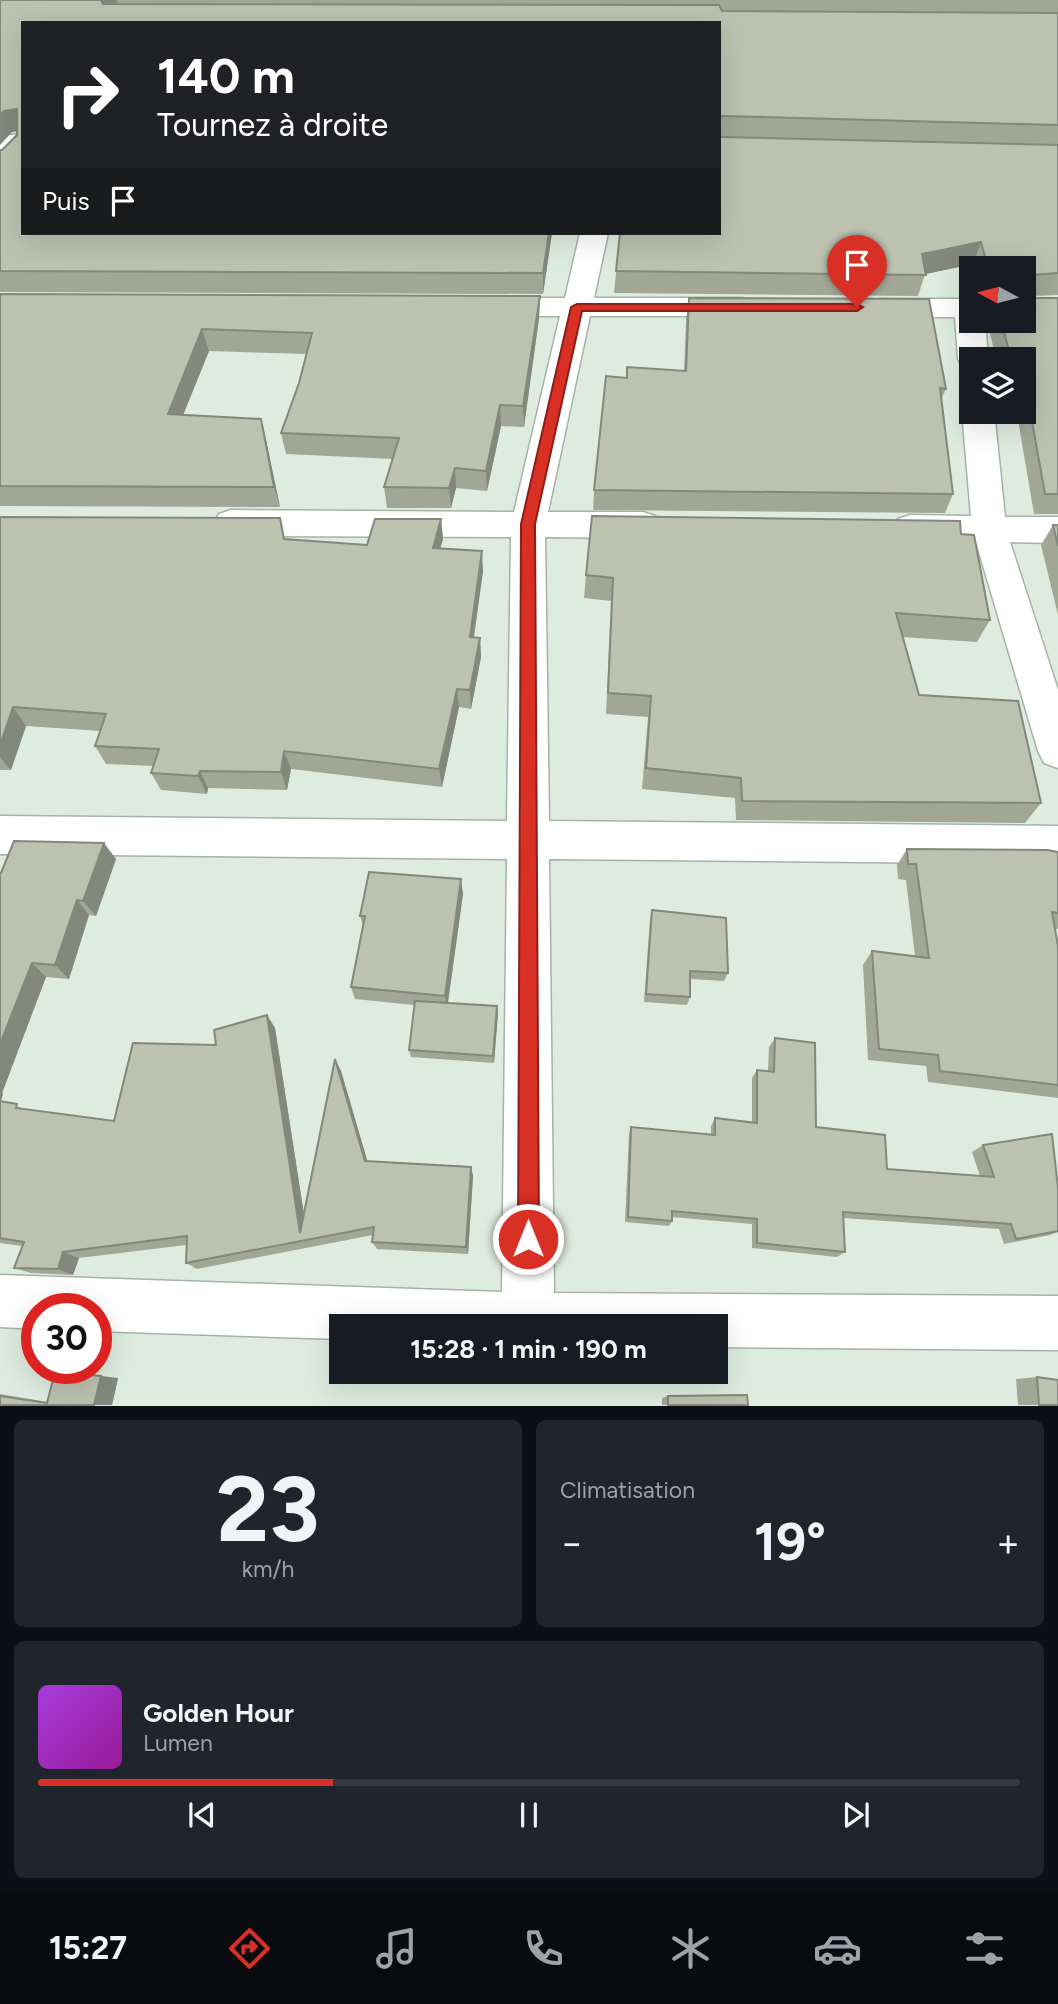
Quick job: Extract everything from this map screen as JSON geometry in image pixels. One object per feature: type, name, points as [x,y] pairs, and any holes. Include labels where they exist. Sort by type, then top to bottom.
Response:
[{"type":"street","points":[[0,164],[16,141]]},
{"type":"street","points":[[528,1314],[528,524],[594,235]]},
{"type":"street","points":[[453,307],[773,307]]},
{"type":"street","points":[[857,307],[959,308]]},
{"type":"street","points":[[979,424],[989,530],[1058,751]]},
{"type":"street","points":[[194,523],[667,525]]},
{"type":"street","points":[[877,528],[1058,530]]},
{"type":"street","points":[[0,835],[1058,845]]},
{"type":"street","points":[[0,1301],[381,1314]]},
{"type":"street","points":[[728,1321],[1058,1323]]},
{"type":"building","points":[[0,0],[101,0],[103,4],[719,5],[722,11],[1058,13],[1058,125],[721,117],[721,21],[21,21],[21,235],[549,235],[543,273],[0,271],[0,150],[17,135],[17,109],[4,111],[0,115]]},
{"type":"building","points":[[721,136],[1058,145],[1058,273],[1036,275],[1036,256],[985,256],[981,242],[922,254],[926,275],[616,271],[620,235],[721,235]]},
{"type":"building","points":[[0,294],[540,296],[523,406],[500,405],[486,471],[455,468],[449,488],[384,487],[399,438],[281,433],[299,383],[312,333],[202,329],[168,414],[261,419],[274,487],[0,486]]},
{"type":"building","points":[[689,298],[929,299],[946,389],[940,388],[953,494],[594,490],[606,376],[627,378],[627,367],[686,371]]},
{"type":"building","points":[[1036,298],[1058,298],[1058,494],[1045,494],[1032,424],[1036,424],[1036,347],[1008,347],[1004,333],[1036,333]]},
{"type":"building","points":[[592,516],[960,521],[961,534],[974,535],[990,620],[896,613],[919,695],[1018,701],[1041,803],[742,801],[741,778],[646,768],[651,696],[608,693],[613,578],[586,575]]},
{"type":"building","points":[[0,517],[280,518],[284,539],[367,545],[375,519],[441,519],[433,548],[482,551],[470,637],[480,638],[470,690],[457,689],[439,769],[284,751],[281,772],[200,771],[198,776],[151,773],[159,749],[95,746],[106,714],[13,707],[0,745]]},
{"type":"building","points":[[1053,525],[1058,525],[1058,546]]},
{"type":"building","points":[[14,841],[104,843],[83,901],[77,900],[55,965],[32,963],[0,1044],[0,873]]},
{"type":"building","points":[[907,849],[1058,852],[1058,913],[1052,912],[1058,946],[1058,1085],[940,1071],[938,1055],[879,1049],[872,951],[929,958],[916,864],[908,864]]},
{"type":"building","points":[[369,872],[461,879],[445,996],[351,987],[365,916],[360,916]]},
{"type":"building","points":[[652,910],[726,918],[728,973],[690,971],[690,997],[646,994]]},
{"type":"building","points":[[415,1001],[497,1006],[493,1056],[409,1050]]},
{"type":"building","points":[[267,1015],[300,1233],[335,1059],[365,1161],[471,1167],[466,1247],[372,1242],[374,1227],[186,1263],[187,1236],[63,1252],[58,1269],[14,1268],[24,1242],[0,1238],[0,1101],[17,1104],[16,1108],[114,1121],[133,1043],[216,1045],[214,1030]]},
{"type":"building","points":[[775,1038],[815,1043],[816,1127],[885,1135],[887,1169],[994,1177],[983,1145],[1052,1134],[1058,1188],[1058,1231],[1016,1239],[1011,1224],[843,1212],[845,1252],[757,1243],[757,1219],[672,1211],[672,1221],[628,1217],[631,1127],[715,1135],[715,1118],[757,1123],[757,1070],[774,1072]]},
{"type":"building","points":[[1037,1377],[1058,1380],[1058,1405],[1039,1405]]},
{"type":"building","points":[[52,1384],[99,1384],[94,1405],[0,1405],[0,1396],[47,1403]]},
{"type":"building","points":[[747,1395],[748,1405],[668,1405],[668,1396]]},
{"type":"route","points":[[528,1239],[528,524],[577,307],[857,307]]}]
